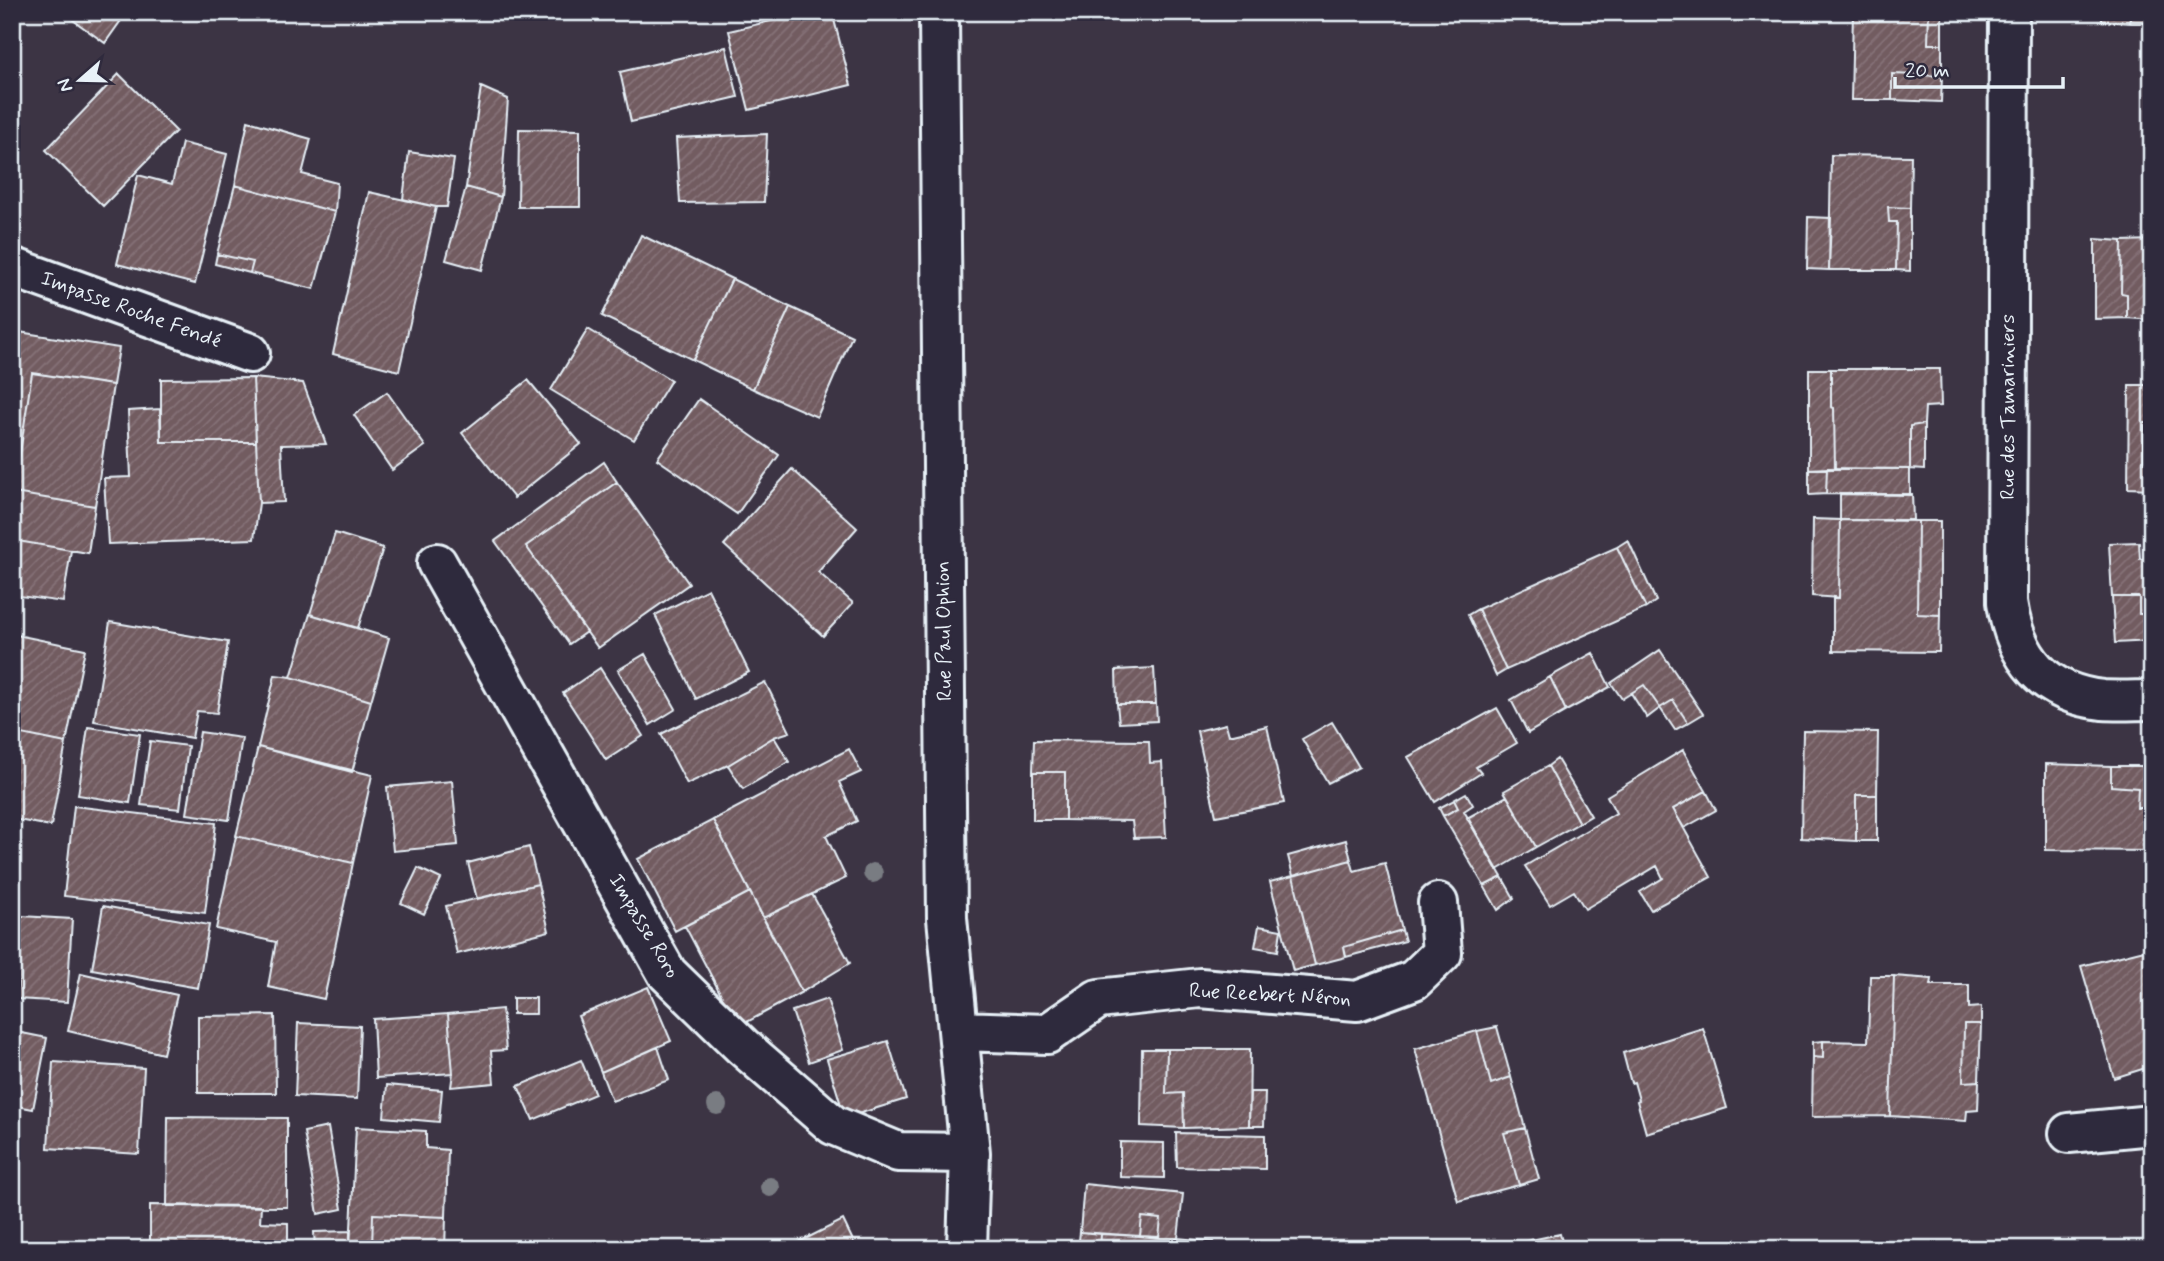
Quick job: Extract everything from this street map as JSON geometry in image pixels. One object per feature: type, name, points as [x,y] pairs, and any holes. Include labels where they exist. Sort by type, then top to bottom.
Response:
[{"type":"street","name":"Rue Paul Ophion","points":[[939,12],[947,918],[970,1153],[967,1249]]},
{"type":"street","name":"Rue des Tamariniers","points":[[2009,12],[2007,602],[2010,624],[2032,666],[2057,689],[2103,700],[2152,700]]},
{"type":"street","name":"Impasse Roche Fendé","points":[[12,267],[250,353]]},
{"type":"street","name":"Impasse Roro","points":[[437,563],[667,973],[741,1046],[833,1125],[898,1152],[970,1153]]},
{"type":"street","name":"Rue Reebert Néron","points":[[960,1031],[1047,1034],[1098,999],[1200,988],[1357,1001],[1414,980],[1442,953],[1438,903]]},
{"type":"street","points":[[2070,1133],[2152,1125]]},
{"type":"building","points":[[62,12],[127,12],[105,43]]},
{"type":"building","points":[[808,12],[832,12],[851,85],[749,110],[729,31]]},
{"type":"building","points":[[1853,12],[1929,12],[1928,44],[1942,44],[1942,76],[1892,74],[1892,100],[1851,100]]},
{"type":"building","points":[[1929,12],[1942,12],[1942,44],[1928,44]]},
{"type":"building","points":[[2102,12],[2130,12],[2130,23],[2102,21]]},
{"type":"building","points":[[2130,12],[2152,12],[2152,23],[2130,23]]},
{"type":"building","points":[[726,47],[738,97],[631,122],[620,72]]},
{"type":"building","points":[[119,74],[176,131],[103,206],[46,150]]},
{"type":"building","points":[[1892,74],[1942,76],[1941,102],[1892,100]]},
{"type":"building","points":[[481,87],[508,99],[501,197],[466,187]]},
{"type":"building","points":[[248,121],[311,139],[302,174],[337,183],[335,212],[235,185]]},
{"type":"building","points":[[519,129],[580,130],[580,207],[518,207]]},
{"type":"building","points":[[767,134],[764,202],[680,203],[676,138]]},
{"type":"building","points":[[182,143],[227,154],[195,284],[117,264],[138,175],[172,184]]},
{"type":"building","points":[[409,152],[454,159],[447,207],[403,199]]},
{"type":"building","points":[[1831,155],[1911,156],[1910,208],[1888,207],[1889,222],[1897,222],[1896,270],[1829,270]]},
{"type":"building","points":[[235,185],[335,212],[314,289],[250,273],[253,262],[217,254]]},
{"type":"building","points":[[466,187],[501,197],[482,270],[446,260]]},
{"type":"building","points":[[369,192],[436,207],[399,371],[333,354]]},
{"type":"building","points":[[1888,207],[1910,208],[1910,271],[1896,270],[1897,222],[1889,222]]},
{"type":"building","points":[[1808,217],[1831,218],[1829,270],[1807,269]]},
{"type":"building","points":[[641,235],[732,279],[693,360],[602,316]]},
{"type":"building","points":[[2095,239],[2122,241],[2121,293],[2127,294],[2127,318],[2095,319]]},
{"type":"building","points":[[2152,240],[2152,320],[2127,318],[2127,294],[2121,293],[2122,241]]},
{"type":"building","points":[[217,254],[253,262],[250,273],[215,264]]},
{"type":"building","points":[[732,279],[790,307],[753,389],[693,360]]},
{"type":"building","points":[[790,307],[852,336],[817,417],[753,389]]},
{"type":"building","points":[[588,329],[671,380],[634,440],[551,390]]},
{"type":"building","points":[[13,331],[119,348],[113,385],[32,373],[14,493],[95,506],[88,553],[12,540]]},
{"type":"building","points":[[1809,369],[1831,369],[1835,469],[1809,469]]},
{"type":"building","points":[[1831,369],[1940,369],[1941,406],[1925,407],[1924,424],[1910,426],[1910,469],[1835,469]]},
{"type":"building","points":[[32,373],[113,385],[95,506],[14,493]]},
{"type":"building","points":[[253,378],[256,442],[161,442],[161,379]]},
{"type":"building","points":[[253,378],[303,383],[326,444],[281,445],[284,502],[259,503]]},
{"type":"building","points":[[528,380],[581,444],[514,498],[462,433]]},
{"type":"building","points":[[2129,385],[2151,385],[2151,423],[2144,423],[2144,462],[2152,462],[2152,489],[2128,488]]},
{"type":"building","points":[[2151,385],[2152,462],[2144,462],[2144,423],[2151,423]]},
{"type":"building","points":[[387,392],[425,446],[392,470],[354,415]]},
{"type":"building","points":[[699,399],[779,455],[737,514],[657,459]]},
{"type":"building","points":[[160,409],[161,442],[256,442],[259,503],[254,539],[108,544],[104,478],[131,477],[128,411]]},
{"type":"building","points":[[1924,424],[1924,470],[1910,469],[1910,426]]},
{"type":"building","points":[[604,462],[617,482],[526,546],[586,632],[569,644],[495,541]]},
{"type":"building","points":[[1827,468],[1826,494],[1809,495],[1809,469]]},
{"type":"building","points":[[1827,468],[1910,469],[1910,495],[1826,494]]},
{"type":"building","points":[[792,469],[857,528],[818,572],[853,603],[823,636],[724,545]]},
{"type":"building","points":[[617,482],[689,584],[598,648],[526,546]]},
{"type":"building","points":[[1840,494],[1912,494],[1913,520],[1840,520]]},
{"type":"building","points":[[1813,519],[1840,520],[1839,598],[1812,596]]},
{"type":"building","points":[[1840,520],[1918,521],[1917,614],[1940,615],[1939,652],[1833,651],[1833,597],[1839,598]]},
{"type":"building","points":[[1918,521],[1940,521],[1940,615],[1917,614]]},
{"type":"building","points":[[335,533],[383,548],[358,628],[310,614]]},
{"type":"building","points":[[12,540],[71,550],[63,602],[12,595]]},
{"type":"building","points":[[1628,540],[1656,601],[1646,608],[1617,547]]},
{"type":"building","points":[[2139,542],[2140,559],[2152,558],[2152,614],[2139,614],[2139,597],[2112,597],[2109,543]]},
{"type":"building","points":[[1617,547],[1646,608],[1506,670],[1478,609]]},
{"type":"building","points":[[708,589],[749,672],[696,699],[655,615]]},
{"type":"building","points":[[2112,597],[2139,597],[2139,614],[2152,614],[2152,641],[2115,643]]},
{"type":"building","points":[[1478,609],[1506,670],[1496,676],[1468,615]]},
{"type":"building","points":[[310,614],[389,638],[371,701],[291,677]]},
{"type":"building","points":[[110,622],[228,642],[217,713],[197,711],[192,738],[94,721]]},
{"type":"building","points":[[12,634],[85,649],[66,743],[12,732]]},
{"type":"building","points":[[1660,650],[1703,714],[1688,723],[1673,700],[1660,708],[1644,685],[1622,699],[1611,683]]},
{"type":"building","points":[[1593,653],[1610,687],[1566,711],[1550,677]]},
{"type":"building","points":[[645,654],[676,709],[650,725],[618,670]]},
{"type":"building","points":[[600,668],[643,736],[606,760],[563,693]]},
{"type":"building","points":[[1154,668],[1156,704],[1117,704],[1116,670]]},
{"type":"building","points":[[275,675],[291,677],[371,701],[352,772],[258,747]]},
{"type":"building","points":[[1550,677],[1566,711],[1528,733],[1511,700]]},
{"type":"building","points":[[765,682],[790,732],[774,737],[728,765],[687,784],[661,734]]},
{"type":"building","points":[[1644,685],[1660,708],[1647,718],[1631,693]]},
{"type":"building","points":[[1673,700],[1688,723],[1675,730],[1660,708]]},
{"type":"building","points":[[1117,704],[1156,704],[1157,721],[1119,723]]},
{"type":"building","points":[[1497,708],[1517,743],[1476,767],[1481,773],[1435,802],[1408,757]]},
{"type":"building","points":[[1332,722],[1359,767],[1328,783],[1302,739]]},
{"type":"building","points":[[1226,724],[1229,735],[1267,726],[1284,803],[1216,816],[1197,731]]},
{"type":"building","points":[[88,727],[140,734],[130,803],[78,795]]},
{"type":"building","points":[[1803,731],[1878,732],[1877,795],[1856,795],[1856,841],[1801,838]]},
{"type":"building","points":[[12,732],[66,743],[51,826],[12,819]]},
{"type":"building","points":[[200,732],[242,738],[229,820],[187,814]]},
{"type":"building","points":[[774,737],[789,762],[743,789],[728,765]]},
{"type":"building","points":[[1034,740],[1149,741],[1150,763],[1162,762],[1166,837],[1134,838],[1132,821],[1065,820],[1065,772],[1033,772]]},
{"type":"building","points":[[150,741],[188,746],[180,809],[141,805]]},
{"type":"building","points":[[258,747],[372,775],[353,863],[236,836]]},
{"type":"building","points":[[849,749],[861,772],[839,782],[857,821],[826,836],[846,878],[763,918],[713,820]]},
{"type":"building","points":[[1683,750],[1706,791],[1673,809],[1711,877],[1651,910],[1640,892],[1663,878],[1657,866],[1585,909],[1574,891],[1550,905],[1525,866],[1616,813],[1607,796]]},
{"type":"building","points":[[1557,759],[1591,816],[1579,823],[1548,766]]},
{"type":"building","points":[[2046,764],[2111,766],[2111,786],[2138,788],[2137,808],[2152,808],[2152,851],[2046,850]]},
{"type":"building","points":[[1548,766],[1579,823],[1536,847],[1504,791]]},
{"type":"building","points":[[2111,766],[2152,766],[2152,808],[2137,808],[2138,788],[2111,786]]},
{"type":"building","points":[[1033,772],[1065,772],[1065,820],[1033,820]]},
{"type":"building","points":[[452,781],[458,845],[393,851],[387,787]]},
{"type":"building","points":[[1706,791],[1716,810],[1684,828],[1673,809]]},
{"type":"building","points":[[1466,793],[1473,805],[1464,811],[1502,877],[1484,886],[1443,816],[1458,808],[1454,800]]},
{"type":"building","points":[[1856,795],[1877,795],[1877,841],[1856,841]]},
{"type":"building","points":[[1507,796],[1536,847],[1497,870],[1467,818]]},
{"type":"building","points":[[1454,800],[1458,808],[1443,816],[1439,808]]},
{"type":"building","points":[[74,806],[216,823],[205,913],[64,896]]},
{"type":"building","points":[[713,820],[750,892],[675,931],[638,859]]},
{"type":"building","points":[[236,836],[353,863],[324,999],[268,987],[276,942],[216,929]]},
{"type":"building","points":[[1346,840],[1351,860],[1293,876],[1288,856]]},
{"type":"building","points":[[529,847],[538,884],[477,899],[468,863]]},
{"type":"building","points":[[1351,860],[1354,871],[1385,863],[1402,930],[1344,947],[1346,957],[1315,965],[1293,876]]},
{"type":"building","points":[[418,868],[441,879],[424,914],[401,903]]},
{"type":"building","points":[[1293,876],[1315,965],[1293,971],[1270,882]]},
{"type":"building","points":[[1502,877],[1514,898],[1498,910],[1484,886]]},
{"type":"building","points":[[538,884],[549,931],[457,954],[446,906]]},
{"type":"building","points":[[750,892],[802,992],[738,1027],[685,926]]},
{"type":"building","points":[[812,894],[850,963],[802,992],[763,918]]},
{"type":"building","points":[[103,906],[209,925],[198,988],[92,969]]},
{"type":"building","points":[[21,916],[72,919],[67,1002],[17,999]]},
{"type":"building","points":[[1259,926],[1281,930],[1278,951],[1255,947]]},
{"type":"building","points":[[1402,930],[1405,941],[1346,957],[1344,947]]},
{"type":"building","points":[[2152,948],[2152,1066],[2114,1078],[2081,966]]},
{"type":"building","points":[[81,973],[177,995],[163,1054],[68,1031]]},
{"type":"building","points":[[1870,976],[1894,976],[1890,1116],[1812,1117],[1813,1057],[1823,1058],[1823,1041],[1868,1042]]},
{"type":"building","points":[[1894,976],[1932,979],[1931,985],[1969,985],[1969,1008],[1981,1007],[1981,1024],[1964,1024],[1963,1082],[1979,1081],[1978,1110],[1967,1111],[1966,1121],[1890,1116]]},
{"type":"building","points":[[648,987],[671,1041],[601,1072],[578,1016]]},
{"type":"building","points":[[513,998],[536,998],[536,1014],[513,1014]]},
{"type":"building","points":[[827,999],[843,1050],[809,1062],[792,1011]]},
{"type":"building","points":[[502,1009],[506,1050],[491,1051],[494,1083],[451,1087],[453,1073],[448,1014]]},
{"type":"building","points":[[448,1014],[453,1073],[376,1078],[373,1019]]},
{"type":"building","points":[[275,1015],[276,1093],[198,1093],[198,1016]]},
{"type":"building","points":[[298,1023],[360,1026],[357,1099],[295,1096]]},
{"type":"building","points":[[1964,1024],[1981,1024],[1979,1081],[1963,1082]]},
{"type":"building","points":[[1497,1027],[1511,1077],[1491,1084],[1477,1031]]},
{"type":"building","points":[[1703,1028],[1727,1108],[1646,1133],[1634,1082],[1631,1083],[1623,1053]]},
{"type":"building","points":[[12,1031],[47,1038],[33,1109],[12,1105]]},
{"type":"building","points":[[1477,1031],[1491,1084],[1511,1077],[1525,1128],[1504,1133],[1519,1185],[1458,1201],[1415,1049]]},
{"type":"building","points":[[888,1041],[906,1099],[845,1118],[827,1059]]},
{"type":"building","points":[[1823,1041],[1823,1058],[1813,1057],[1813,1042]]},
{"type":"building","points":[[658,1047],[669,1080],[612,1101],[601,1072]]},
{"type":"building","points":[[1142,1049],[1167,1049],[1166,1094],[1183,1093],[1184,1128],[1141,1126]]},
{"type":"building","points":[[1167,1049],[1250,1049],[1249,1126],[1184,1128],[1183,1093],[1166,1094]]},
{"type":"building","points":[[581,1060],[595,1094],[533,1120],[518,1086]]},
{"type":"building","points":[[53,1062],[144,1068],[139,1154],[48,1148]]},
{"type":"building","points":[[387,1085],[442,1090],[439,1122],[384,1117]]},
{"type":"building","points":[[1250,1092],[1265,1092],[1264,1126],[1249,1126]]},
{"type":"building","points":[[168,1117],[287,1118],[287,1207],[167,1206]]},
{"type":"building","points":[[328,1127],[342,1209],[318,1214],[304,1132]]},
{"type":"building","points":[[356,1127],[426,1131],[426,1148],[448,1150],[446,1217],[373,1214],[372,1249],[350,1249]]},
{"type":"building","points":[[1525,1128],[1539,1179],[1519,1185],[1504,1133]]},
{"type":"building","points":[[1176,1133],[1265,1135],[1265,1169],[1177,1167]]},
{"type":"building","points":[[1120,1142],[1164,1143],[1164,1178],[1120,1177]]},
{"type":"building","points":[[1084,1184],[1183,1194],[1178,1238],[1159,1238],[1161,1219],[1142,1217],[1140,1236],[1080,1232]]},
{"type":"building","points":[[150,1205],[261,1206],[260,1222],[288,1223],[288,1249],[150,1249]]},
{"type":"building","points":[[373,1214],[446,1217],[445,1249],[372,1249]]},
{"type":"building","points":[[1142,1217],[1161,1219],[1159,1238],[1140,1236]]},
{"type":"building","points":[[843,1220],[857,1249],[785,1249]]},
{"type":"building","points":[[350,1231],[350,1249],[315,1249],[314,1232]]},
{"type":"building","points":[[1080,1232],[1101,1234],[1100,1249],[1078,1249]]},
{"type":"building","points":[[1101,1234],[1178,1238],[1177,1249],[1100,1249]]},
{"type":"building","points":[[1560,1234],[1564,1249],[1533,1249],[1531,1240]]},
{"type":"building","points":[[1178,1238],[1214,1242],[1213,1249],[1177,1249]]},
{"type":"building","points":[[1531,1240],[1533,1249],[1500,1249]]}]
